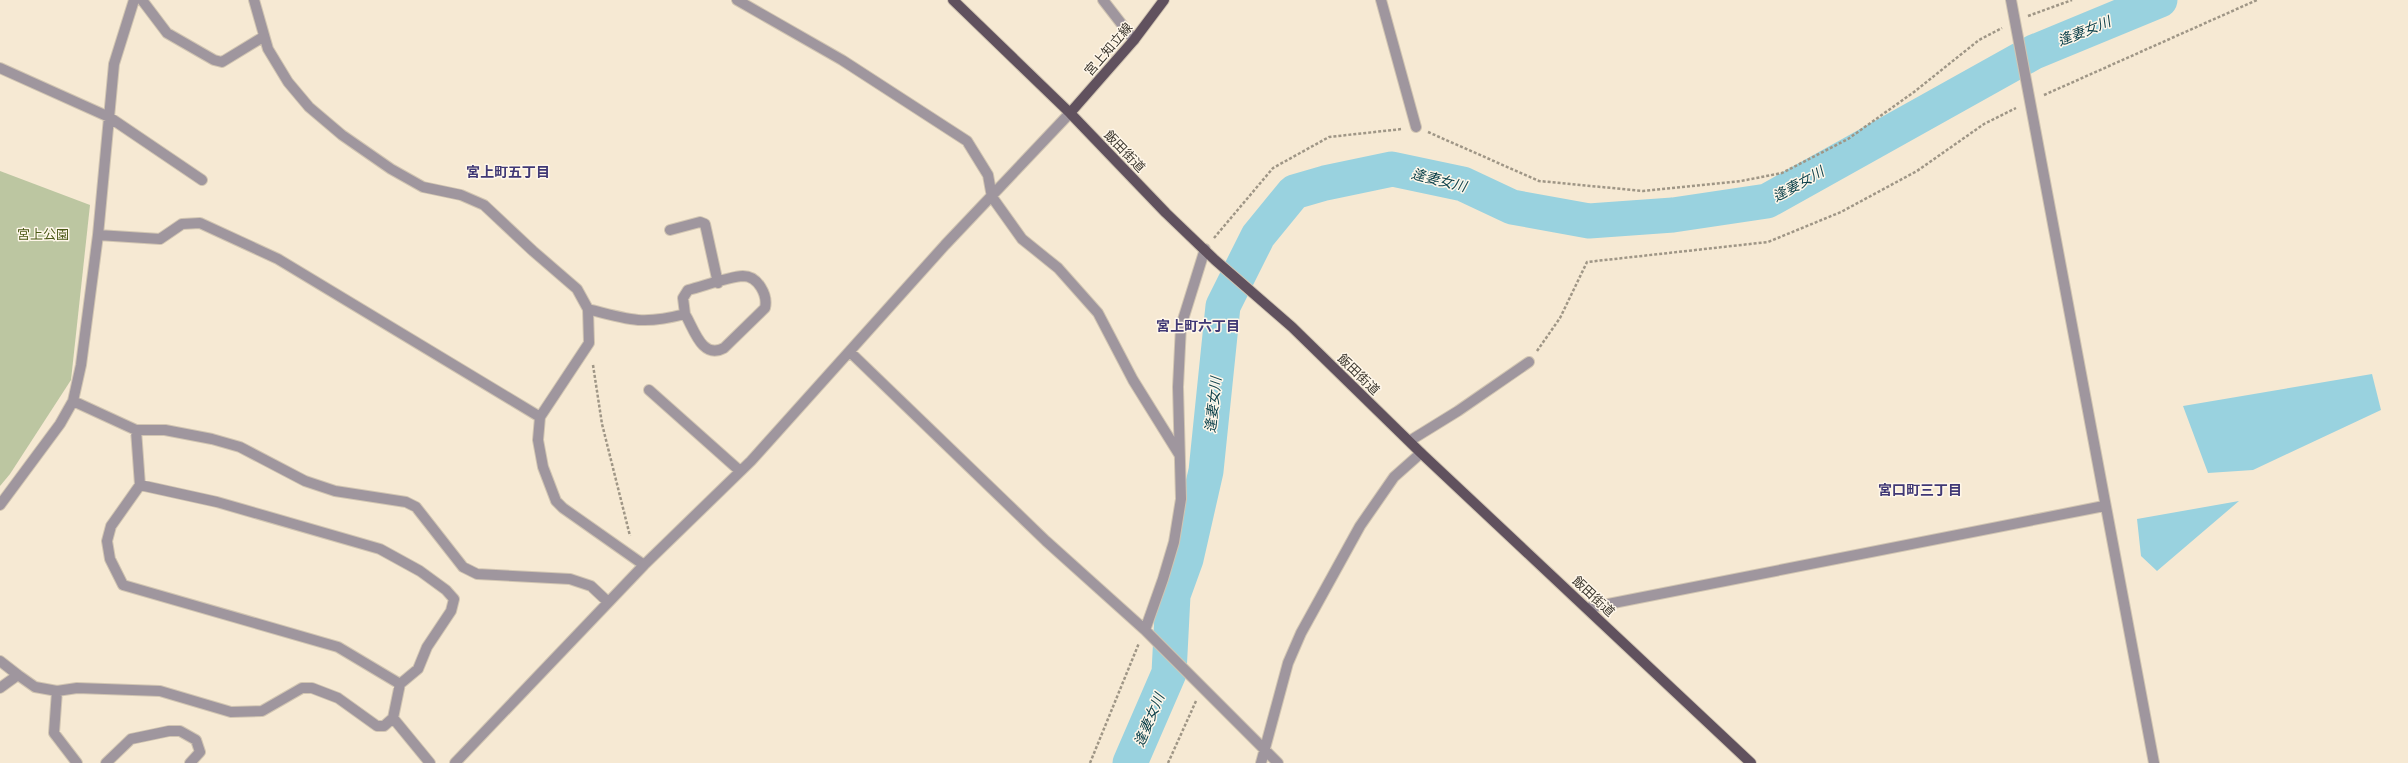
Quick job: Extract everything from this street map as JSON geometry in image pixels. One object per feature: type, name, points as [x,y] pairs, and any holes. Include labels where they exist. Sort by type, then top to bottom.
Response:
[{"type":"main road","name":"飯田街道","points":[[953,0],[1070,113],[1166,213],[1205,249],[1214,260],[1292,327],[1411,440],[1421,453],[1588,608],[1751,763]]},
{"type":"main road","name":"宮上知立線","points":[[1070,113],[1134,40],[1164,0]]},
{"type":"street","points":[[0,505],[60,424],[73,401],[81,364],[98,235],[114,64],[134,0]]},
{"type":"street","points":[[142,0],[166,33],[214,60],[222,62],[263,37]]},
{"type":"street","points":[[254,0],[263,37],[268,49],[288,82],[309,107],[342,134],[391,169],[423,187],[461,196],[484,205],[533,251],[577,289],[588,310],[589,343],[540,417],[540,452],[548,484],[556,501],[601,537],[644,566]]},
{"type":"street","points":[[736,0],[842,60],[967,141],[988,175],[992,197],[1022,239],[1058,268],[1088,299],[1098,313],[1133,380],[1179,454]]},
{"type":"street","points":[[1103,0],[1134,40]]},
{"type":"street","points":[[1381,0],[1416,127]]},
{"type":"street","points":[[2011,0],[2104,506],[2154,763]]},
{"type":"street","points":[[0,68],[109,118],[202,180]]},
{"type":"street","points":[[455,763],[608,602],[740,471],[850,352],[945,245],[1070,113]]},
{"type":"street","points":[[670,230],[700,222],[705,224],[718,283]]},
{"type":"street","points":[[98,235],[160,239],[182,224],[200,223],[278,259],[540,417]]},
{"type":"street","points":[[1148,634],[1174,542],[1181,499],[1178,387],[1181,326],[1205,249]]},
{"type":"street","points":[[748,277],[762,288],[766,299],[765,308],[724,348],[718,351],[709,351],[704,348],[685,314],[683,298],[688,290],[748,277]]},
{"type":"street","points":[[588,310],[634,321],[656,321],[685,314]]},
{"type":"street","points":[[850,352],[1046,541],[1148,634],[1278,763]]},
{"type":"street","points":[[1411,440],[1458,411],[1530,362]]},
{"type":"street","points":[[649,390],[740,471]]},
{"type":"street","points":[[73,401],[136,430],[166,430],[212,439],[240,447],[305,481],[335,491],[406,502],[416,507],[463,567],[477,574],[570,579],[591,586],[608,602]]},
{"type":"street","points":[[136,430],[140,485],[111,526],[107,541],[110,559],[123,585],[338,647],[400,684]]},
{"type":"street","points":[[1261,763],[1288,663],[1301,633],[1360,526],[1394,477],[1421,453]]},
{"type":"street","points":[[0,661],[35,687],[57,691],[77,688],[160,691],[231,712],[262,711],[302,688],[312,688],[338,698],[377,726],[384,726],[392,718],[400,684],[418,669],[427,647],[451,611],[454,599],[446,590],[420,571],[380,550],[217,502],[140,485]]},
{"type":"street","points":[[1588,608],[2104,506]]},
{"type":"street","points":[[0,688],[18,675]]},
{"type":"street","points":[[57,691],[54,733],[77,763]]},
{"type":"street","points":[[392,718],[430,763]]},
{"type":"street","points":[[106,763],[131,739],[169,731],[180,731],[196,740],[200,752],[190,763]]},
{"type":"path","points":[[1205,249],[1273,168],[1328,137],[1416,127],[1539,182],[1643,191],[1741,181],[1782,173],[1848,139],[1914,92],[1979,40],[2014,21],[2072,0]]},
{"type":"path","points":[[1530,362],[1560,318],[1587,262],[1768,242],[1854,204],[1917,171],[1984,124],[2030,101],[2257,0]]},
{"type":"path","points":[[589,343],[602,424],[632,541]]},
{"type":"path","points":[[1090,763],[1148,634]]},
{"type":"path","points":[[1168,763],[1202,687]]},
{"type":"green space","name":"宮上公園","points":[[0,171],[90,205],[71,380],[10,474],[0,486]]},
{"type":"water","points":[[2372,374],[2381,410],[2253,470],[2208,473],[2183,406]]},
{"type":"water","points":[[2239,501],[2157,571],[2141,556],[2137,519]]},
{"type":"waterway","name":"逢妻女川","points":[[1130,763],[1169,673],[1173,595],[1186,559],[1206,471],[1223,306],[1258,236],[1294,192],[1325,183],[1392,169],[1463,184],[1512,207],[1589,221],[1673,215],[1767,201],[2034,52],[2160,0]]},
{"type":"district","name":"宮上町五丁目","points":[[508,172]]},
{"type":"district","name":"宮上町六丁目","points":[[1198,326]]},
{"type":"district","name":"宮口町三丁目","points":[[1920,490]]}]
